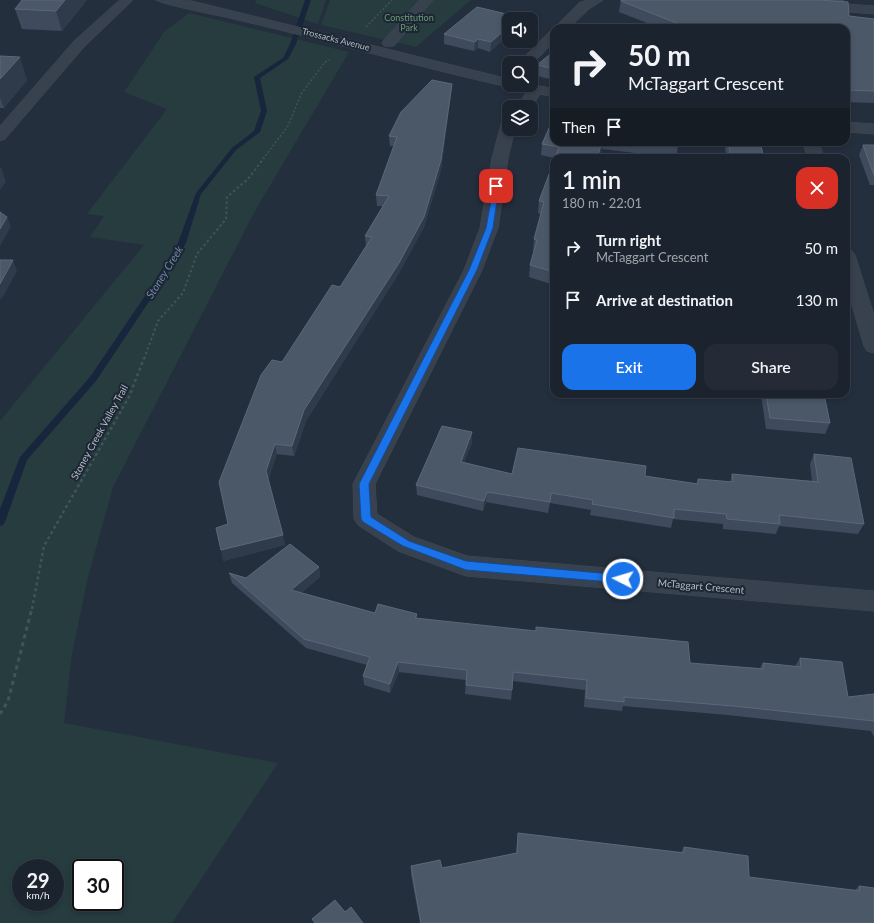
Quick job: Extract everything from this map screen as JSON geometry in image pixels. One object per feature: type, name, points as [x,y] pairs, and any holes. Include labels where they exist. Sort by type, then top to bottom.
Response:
[{"type":"street","points":[[0,136],[79,44],[128,0]]},
{"type":"street","name":"Trossacks Avenue","points":[[162,0],[192,5],[260,21],[502,80]]},
{"type":"street","points":[[389,43],[427,0]]},
{"type":"street","points":[[566,24],[584,6],[597,0]]},
{"type":"street","points":[[803,4],[874,10]]},
{"type":"street","points":[[532,56],[550,39]]},
{"type":"street","name":"Trossacks Avenue","points":[[538,90],[550,92]]},
{"type":"street","points":[[850,127],[874,129]]},
{"type":"street","name":"McTaggart Crescent","points":[[506,136],[500,158],[490,228],[473,270],[364,484],[366,519],[406,544],[466,566],[874,601]]},
{"type":"street","points":[[850,268],[874,346]]},
{"type":"path","points":[[364,29],[392,0]]},
{"type":"path","name":"Stoney Creek Valley Trail","points":[[0,714],[8,701],[30,617],[44,546],[130,397],[158,321],[183,293],[197,254],[226,219],[227,197],[248,180],[288,126],[301,94],[325,62],[331,60]]},
{"type":"green space","points":[[256,0],[326,0],[318,24],[255,3]]},
{"type":"green space","name":"Constitution Park","points":[[330,0],[471,0],[416,47],[321,25]]},
{"type":"green space","points":[[189,13],[349,52],[255,211],[113,487],[88,577],[72,654],[64,723],[278,763],[172,923],[0,923],[0,421],[144,245],[90,237],[104,216],[87,214],[167,109],[124,92],[164,32]]},
{"type":"building","points":[[22,0],[65,0],[56,11],[15,9]]},
{"type":"building","points":[[819,0],[848,2],[849,16],[874,19],[874,91],[850,90],[850,24],[679,24],[621,1]]},
{"type":"building","points":[[477,7],[502,13],[502,32],[491,42],[478,39],[475,42],[444,34]]},
{"type":"building","points":[[550,54],[550,68],[538,64]]},
{"type":"building","points":[[0,56],[20,57],[0,79]]},
{"type":"building","points":[[432,80],[452,84],[441,160],[424,217],[399,263],[304,410],[292,446],[275,444],[266,471],[283,535],[221,550],[216,528],[228,524],[219,482],[261,375],[272,360],[282,362],[332,285],[340,287],[372,237],[365,236],[389,196],[376,195],[397,137],[389,136],[401,112]]},
{"type":"building","points":[[550,126],[550,145],[542,144]]},
{"type":"building","points":[[863,145],[874,145],[874,175]]},
{"type":"building","points":[[553,146],[601,146],[598,154],[556,154],[559,147]]},
{"type":"building","points":[[729,146],[761,146],[763,154],[730,154]]},
{"type":"building","points":[[550,172],[550,271],[530,265],[537,240],[534,239],[544,202],[539,201]]},
{"type":"building","points":[[0,212],[7,217],[0,229]]},
{"type":"building","points":[[0,260],[13,260],[0,284]]},
{"type":"building","points":[[767,398],[825,398],[830,423],[770,418]]},
{"type":"building","points":[[442,426],[472,432],[461,462],[512,474],[518,448],[646,466],[645,476],[698,484],[698,479],[733,482],[732,474],[818,482],[814,454],[851,458],[864,524],[779,515],[780,524],[727,519],[726,514],[674,509],[674,518],[592,504],[593,500],[551,493],[550,502],[487,492],[484,501],[416,485]]},
{"type":"building","points":[[290,544],[319,567],[291,590],[375,613],[378,604],[417,614],[415,618],[536,631],[536,627],[688,642],[690,663],[763,669],[763,663],[801,667],[800,658],[842,662],[848,697],[874,694],[874,721],[733,706],[624,697],[624,702],[586,698],[587,680],[513,672],[512,690],[466,685],[467,670],[398,662],[390,684],[363,676],[370,657],[304,639],[229,573],[246,578]]},
{"type":"building","points":[[518,833],[684,853],[684,847],[748,856],[749,877],[860,891],[859,886],[874,888],[874,923],[421,923],[411,866],[440,860],[442,868],[517,853]]},
{"type":"building","points":[[335,900],[345,912],[351,907],[363,923],[315,923],[312,919]]},
{"type":"waterway","name":"Stoney Creek","points":[[0,522],[23,459],[93,379],[152,291],[182,243],[198,194],[234,149],[257,132],[264,111],[257,77],[285,59],[293,44],[308,0]]},
{"type":"route","points":[[496,186],[490,228],[473,270],[364,484],[366,519],[406,544],[466,566],[623,579]]}]
